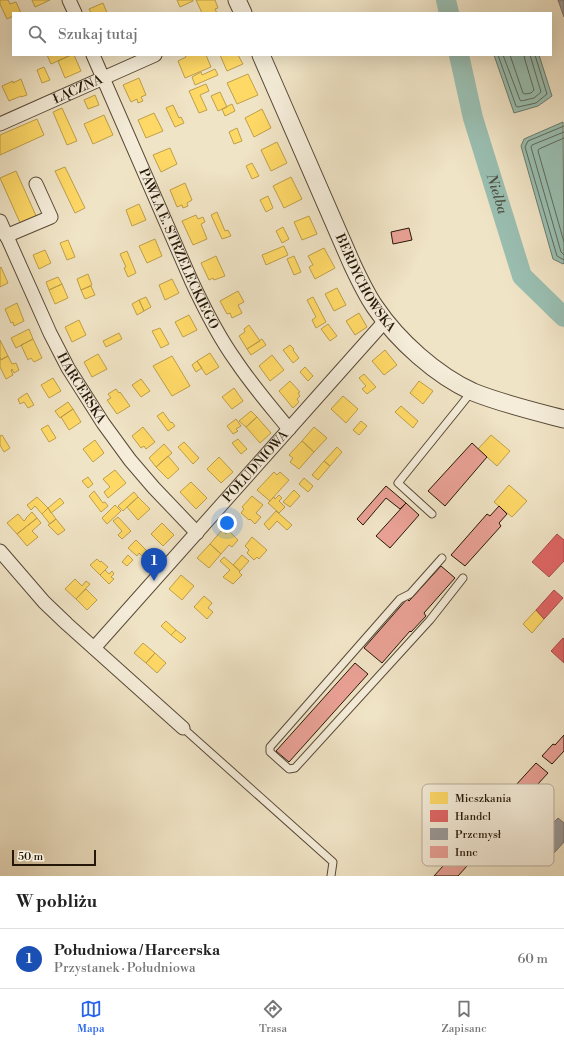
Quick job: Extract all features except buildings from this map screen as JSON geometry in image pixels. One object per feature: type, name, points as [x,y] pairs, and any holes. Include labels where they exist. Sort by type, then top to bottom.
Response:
[{"type":"street","points":[[69,0],[75,12]]},
{"type":"street","points":[[237,0],[243,12]]},
{"type":"street","name":"PAWŁA E. STRZELECKIEGO","points":[[93,56],[191,280],[204,306],[236,361],[256,389],[289,429]]},
{"type":"street","name":"ŁĄCZNA","points":[[0,124],[153,56]]},
{"type":"street","name":"BERDYCHOWSKA","points":[[261,56],[352,264],[367,295],[394,332],[424,360],[445,376],[472,391],[522,409],[564,419]]},
{"type":"street","points":[[6,236],[51,217],[36,184]]},
{"type":"street","name":"HARCERSKA","points":[[0,221],[68,368],[99,417],[135,466],[196,533]]},
{"type":"street","name":"POŁUDNIOWA","points":[[94,648],[385,321]]},
{"type":"street","points":[[0,551],[44,602],[183,728]]},
{"type":"lane","points":[[432,514],[398,483],[472,391]]},
{"type":"lane","points":[[442,558],[410,594],[400,599],[270,747],[270,752],[289,769],[295,768],[430,620],[463,578]]},
{"type":"lane","points":[[183,728],[333,862],[331,876]]},
{"type":"water","points":[[494,56],[539,56],[552,96],[538,106],[514,113]]},
{"type":"water","points":[[563,122],[563,264],[553,259],[521,146],[524,139]]},
{"type":"waterway","name":"Nielba","points":[[446,0],[449,12]]},
{"type":"waterway","name":"Nielba","points":[[459,56],[473,118],[522,276],[564,317]]},
{"type":"place","name":"Południowa / Harcerska","points":[[154,581]]}]
